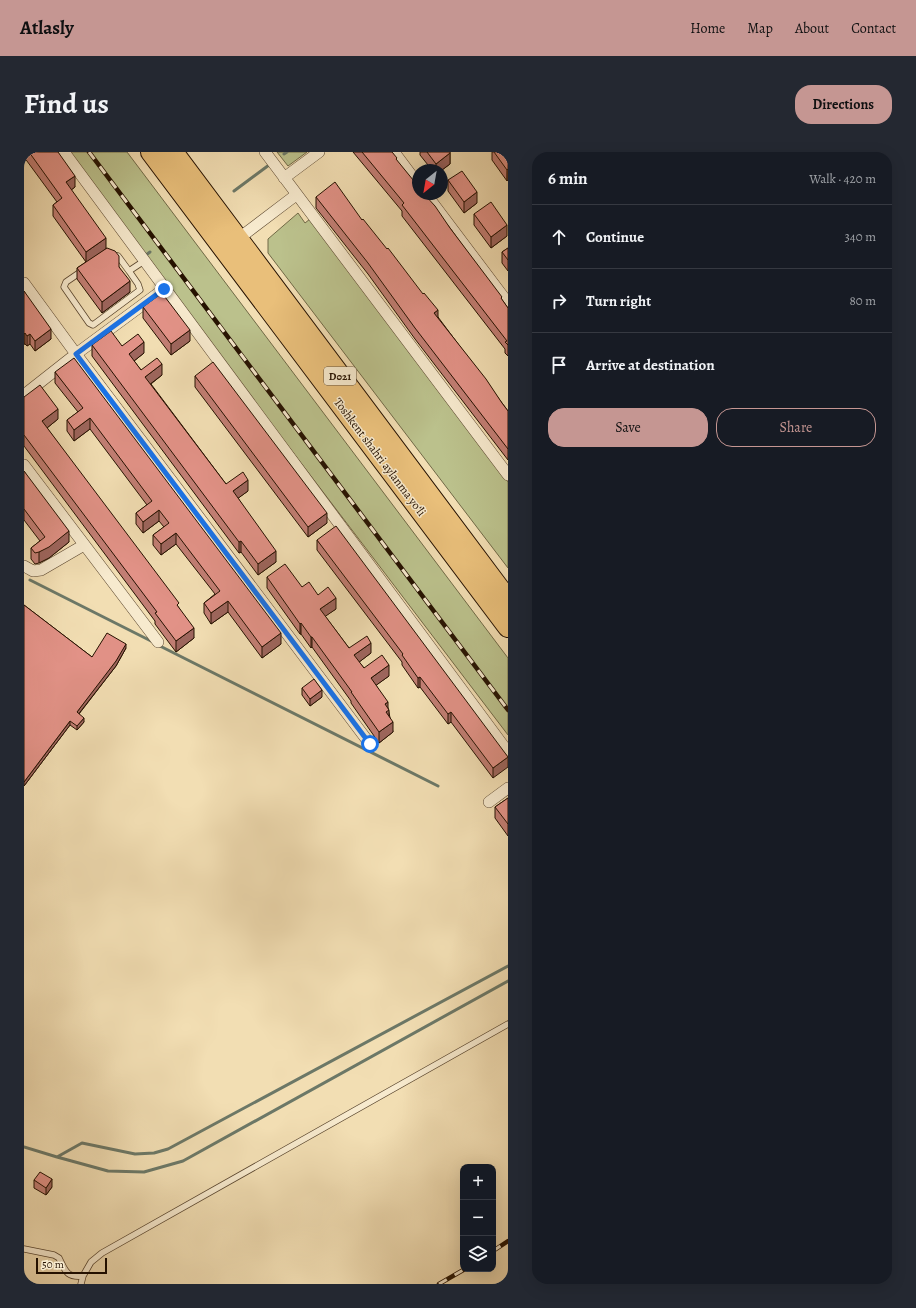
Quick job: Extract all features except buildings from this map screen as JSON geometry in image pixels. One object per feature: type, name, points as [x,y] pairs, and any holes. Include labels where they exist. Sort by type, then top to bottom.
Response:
[{"type":"highway","name":"Toshkent shahri aylanma yoʻli","points":[[151,152],[231,245],[508,600]]},
{"type":"highway","name":"Toshkent shahri aylanma yoʻli","points":[[173,152],[231,245],[508,627]]},
{"type":"street","points":[[64,152],[508,752]]},
{"type":"street","points":[[265,152],[508,474]]},
{"type":"street","points":[[284,178],[319,152]]},
{"type":"street","points":[[394,152],[412,176]]},
{"type":"street","points":[[231,245],[296,195]]},
{"type":"street","points":[[431,200],[508,303]]},
{"type":"street","points":[[24,283],[370,744]]},
{"type":"street","points":[[24,395],[76,354],[164,289]]},
{"type":"street","points":[[24,465],[158,642]]},
{"type":"street","points":[[24,566],[33,571],[42,570],[84,545]]},
{"type":"street","points":[[489,802],[508,788]]},
{"type":"lane","points":[[90,266],[66,282],[64,287],[89,323],[93,325],[140,290],[138,284],[118,256],[108,253]]},
{"type":"lane","points":[[129,271],[144,261]]},
{"type":"lane","points":[[81,1284],[83,1276],[91,1262],[102,1253],[508,1024]]},
{"type":"lane","points":[[24,1250],[54,1255],[59,1258],[62,1267],[67,1272],[76,1277],[83,1276]]},
{"type":"green space","points":[[69,152],[127,152],[508,658],[508,735],[167,287]]},
{"type":"green space","points":[[277,152],[307,152],[288,166]]},
{"type":"green space","points":[[298,213],[305,223],[310,219],[508,482],[508,568],[268,253],[268,239]]},
{"type":"waterway","points":[[234,191],[269,165]]},
{"type":"waterway","points":[[146,255],[150,252]]},
{"type":"waterway","points":[[30,580],[153,642]]},
{"type":"waterway","points":[[158,645],[438,786]]},
{"type":"waterway","points":[[57,1157],[82,1143],[135,1154],[154,1153],[168,1149],[508,966]]},
{"type":"waterway","points":[[24,1147],[108,1171],[144,1172],[183,1161],[508,981]]},
{"type":"railway","points":[[89,152],[508,710]]},
{"type":"railway","points":[[496,1249],[508,1241]]},
{"type":"railway","points":[[439,1284],[460,1272]]},
{"type":"route","points":[[164,289],[76,354],[370,744]]}]
